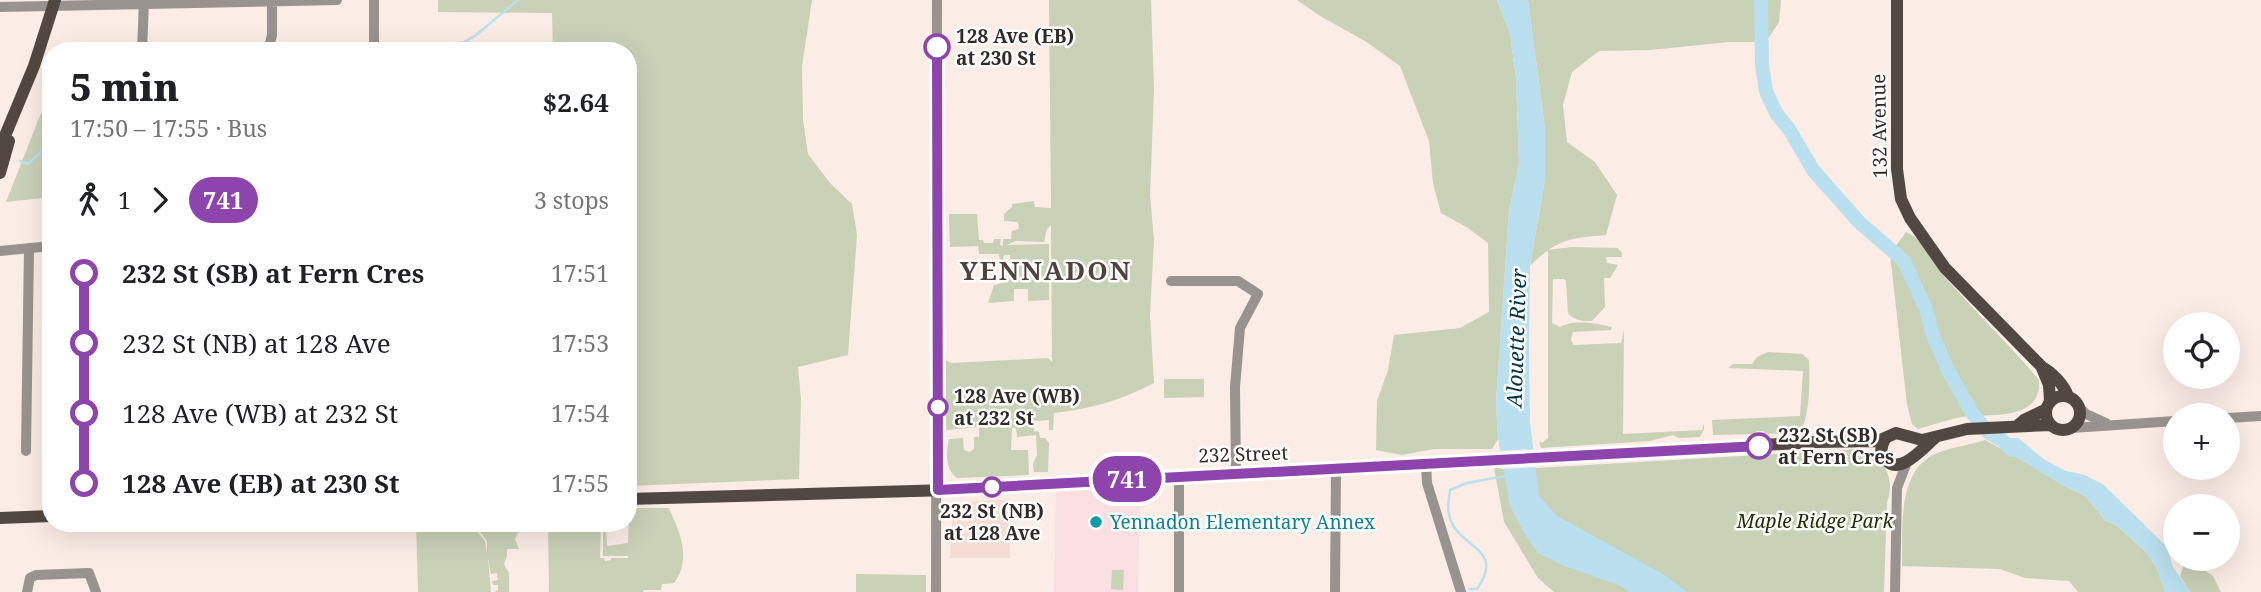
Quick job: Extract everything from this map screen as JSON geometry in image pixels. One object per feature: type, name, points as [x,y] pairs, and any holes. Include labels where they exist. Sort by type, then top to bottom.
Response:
[{"type":"main road","name":"132 Avenue","points":[[1897,0],[1897,169],[1901,199],[1910,218],[1945,268],[2042,367],[2050,371],[2068,396]]},
{"type":"main road","points":[[0,148],[18,106],[54,3]]},
{"type":"main road","points":[[0,173],[18,106]]},
{"type":"main road","points":[[2042,367],[2049,385],[2050,425]]},
{"type":"main road","points":[[1885,459],[1882,444],[1896,433],[1922,440],[1964,429],[2050,425],[2060,430],[2072,428],[2079,419],[2079,407],[2068,396],[2056,397],[2048,406],[2015,426]]},
{"type":"main road","points":[[1909,438],[1914,448],[1910,459]]},
{"type":"main road","points":[[1859,442],[1897,466],[1935,438]]},
{"type":"main road","name":"232 Street","points":[[637,499],[938,490],[1885,439]]},
{"type":"main road","points":[[0,518],[42,516]]},
{"type":"street","points":[[0,7],[54,3],[337,0]]},
{"type":"street","points":[[374,0],[374,42]]},
{"type":"street","points":[[936,592],[937,0]]},
{"type":"street","points":[[270,42],[272,1]]},
{"type":"street","points":[[142,42],[144,2]]},
{"type":"street","points":[[0,251],[42,247]]},
{"type":"street","points":[[26,451],[29,248]]},
{"type":"street","points":[[1171,281],[1238,281],[1258,294],[1241,328],[1235,387],[1236,474]]},
{"type":"street","points":[[2079,407],[2086,414],[2109,424]]},
{"type":"street","points":[[2240,417],[2261,416]]},
{"type":"street","points":[[2072,428],[2163,422]]},
{"type":"street","points":[[1885,459],[1897,488]]},
{"type":"street","points":[[1895,592],[1897,488],[1910,459]]},
{"type":"street","points":[[1426,464],[1427,483],[1461,592]]},
{"type":"street","points":[[1335,592],[1336,469]]},
{"type":"street","points":[[1179,476],[1179,592]]},
{"type":"street","points":[[27,592],[30,578],[36,575],[89,573],[96,592]]},
{"type":"shaded area","points":[[1140,489],[1138,592],[1054,592],[1056,491]]},
{"type":"shaded area","points":[[1010,499],[1010,558],[950,558],[953,507],[963,502]]},
{"type":"green space","points":[[438,0],[812,0],[802,66],[803,120],[808,154],[830,183],[852,204],[857,235],[848,355],[798,367],[801,400],[799,479],[637,486],[637,42],[553,42],[552,13],[438,12]]},
{"type":"green space","points":[[1049,0],[1151,0],[1154,90],[1150,196],[1154,240],[1150,315],[1154,383],[1106,403],[1054,413],[1053,430],[1049,430],[1049,420],[1033,423],[1034,431],[1039,432],[1040,438],[1045,438],[1049,443],[1048,472],[1034,472],[1036,435],[1017,437],[1016,428],[1012,428],[1011,450],[1028,450],[1029,475],[957,478],[948,465],[949,439],[963,438],[964,450],[970,452],[974,449],[974,437],[979,437],[979,427],[947,430],[942,361],[944,359],[951,363],[1048,358],[1052,362],[1051,225],[1047,229],[1044,242],[1016,241],[1007,245],[1049,244],[1049,300],[1028,301],[1028,289],[1014,289],[1014,301],[988,303],[994,285],[1005,282],[1006,276],[1012,275],[1010,255],[1004,255],[1003,262],[1000,262],[999,254],[979,254],[978,246],[950,247],[949,217],[949,214],[977,214],[979,240],[993,243],[994,239],[1001,239],[1000,245],[1003,246],[1003,239],[1011,239],[1012,231],[1019,229],[1018,222],[1004,221],[1004,214],[1012,204],[1034,201],[1035,207],[1051,208]]},
{"type":"green space","points":[[1297,0],[1497,0],[1510,34],[1516,78],[1519,163],[1509,211],[1496,402],[1498,439],[1492,449],[1434,449],[1402,455],[1376,450],[1377,401],[1388,370],[1394,335],[1460,328],[1489,312],[1488,243],[1441,213],[1433,183],[1429,141],[1400,66],[1365,41]]},
{"type":"green space","points":[[1528,0],[1781,0],[1779,22],[1766,42],[1599,51],[1572,72],[1563,105],[1567,142],[1595,162],[1617,195],[1606,235],[1583,237],[1556,245],[1530,266],[1545,179],[1545,129]]},
{"type":"green space","points":[[41,113],[42,113],[42,198],[6,202]]},
{"type":"green space","points":[[1906,232],[1923,245],[1944,276],[2039,380],[2038,394],[2023,410],[1998,415],[1961,417],[1918,429],[1912,424],[1907,405],[1890,254]]},
{"type":"green space","points":[[1571,247],[1618,248],[1622,253],[1622,257],[1606,257],[1607,263],[1618,265],[1610,278],[1604,278],[1605,307],[1592,321],[1573,318],[1568,313],[1566,281],[1553,279],[1552,323],[1560,327],[1578,322],[1612,327],[1611,330],[1573,332],[1573,345],[1621,343],[1624,330],[1623,434],[1702,430],[1704,423],[1704,429],[1700,437],[1679,438],[1673,435],[1650,441],[1541,448],[1539,441],[1542,443],[1548,438],[1548,250]]},
{"type":"green space","points":[[1768,352],[1802,354],[1809,360],[1808,408],[1800,432],[1765,434],[1764,431],[1756,431],[1756,434],[1713,435],[1712,420],[1800,416],[1803,371],[1728,368],[1733,364],[1752,364],[1757,357]]},
{"type":"green space","points":[[1164,379],[1204,379],[1204,397],[1164,398]]},
{"type":"green space","points":[[1985,440],[2085,496],[2106,521],[2116,525],[2146,552],[2157,569],[2165,592],[2078,592],[2069,581],[2025,578],[2000,569],[1902,566],[1904,502],[1914,473],[1924,461],[1937,453]]},
{"type":"green space","name":"Maple Ridge Park","points":[[1859,449],[1875,456],[1889,477],[1884,592],[1554,592],[1538,578],[1504,522],[1493,462],[1504,461],[1505,470]]},
{"type":"green space","points":[[637,508],[669,508],[680,536],[683,555],[674,583],[662,584],[661,590],[643,592],[549,592],[548,532],[601,532],[600,558],[605,561],[628,556],[603,556],[603,532],[606,532],[607,546],[628,543],[628,532],[637,532]]},
{"type":"green space","points":[[416,532],[478,532],[485,541],[487,553],[487,541],[480,532],[519,532],[515,539],[519,549],[507,549],[504,564],[509,573],[509,592],[494,592],[498,590],[498,585],[493,585],[492,581],[498,580],[497,573],[491,574],[488,558],[491,592],[418,592]]},
{"type":"green space","points":[[1112,570],[1124,570],[1123,590],[1111,589]]},
{"type":"green space","points":[[2182,571],[2206,571],[2213,576],[2221,592],[2190,592],[2180,576]]},
{"type":"green space","points":[[856,574],[926,575],[926,592],[856,592]]},
{"type":"water","name":"Alouette River","points":[[1497,0],[1528,0],[1545,129],[1545,179],[1530,266],[1530,422],[1539,496],[1557,516],[1663,574],[1687,592],[1629,592],[1621,586],[1564,566],[1538,553],[1510,506],[1498,439],[1496,402],[1509,211],[1519,163],[1516,78],[1510,34]]},
{"type":"water","points":[[1995,438],[2018,438],[2045,460],[2104,485],[2163,543],[2163,571],[2176,571],[2190,592],[2165,592],[2157,569],[2146,552],[2116,525],[2106,521],[2085,496],[1999,447]]},
{"type":"pier","points":[[1537,449],[1539,467],[1501,469],[1498,451]]},
{"type":"waterway","points":[[464,42],[518,0]]},
{"type":"waterway","points":[[1761,0],[1762,65],[1766,91],[1776,113],[1789,129],[1813,170],[1859,222],[1904,261],[1926,309],[1933,336],[1948,370],[1972,413],[1989,433],[2012,450]]},
{"type":"waterway","points":[[20,161],[28,164],[42,152]]},
{"type":"waterway","points":[[1469,589],[1477,589],[1484,577],[1485,559],[1451,522],[1448,508],[1450,490],[1467,483],[1505,476]]},
{"type":"bus line","name":"741","points":[[937,47],[938,490],[1759,446]]},
{"type":"place","name":"128 Ave (EB) at 230 St","points":[[937,47]]},
{"type":"place","name":"128 Ave (WB) at 232 St","points":[[938,407]]},
{"type":"place","name":"232 St (SB) at Fern Cres","points":[[1759,446]]},
{"type":"place","name":"232 St (NB) at 128 Ave","points":[[992,487]]},
{"type":"place","name":"Yennadon Elementary Annex","points":[[1096,522]]},
{"type":"district","name":"YENNADON","points":[[1046,270]]}]
